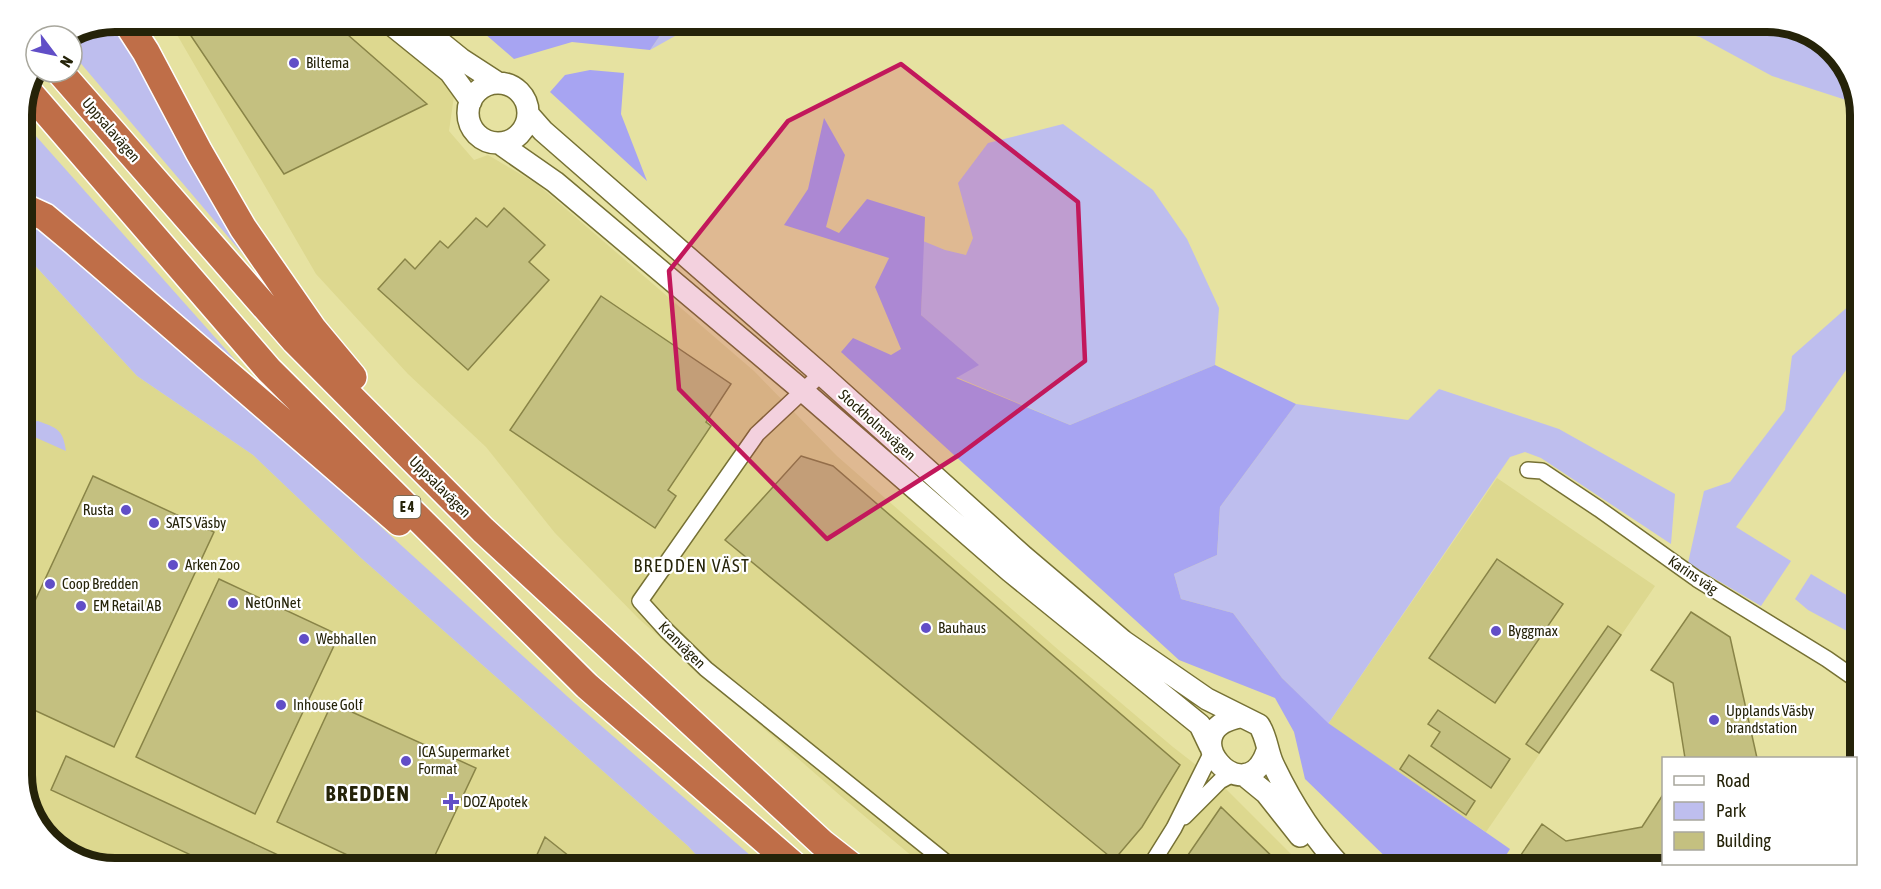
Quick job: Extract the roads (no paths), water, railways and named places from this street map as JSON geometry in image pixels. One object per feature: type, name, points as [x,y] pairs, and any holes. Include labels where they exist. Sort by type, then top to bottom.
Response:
[{"type":"highway","points":[[133,32],[243,228],[313,329],[351,375],[675,706]]},
{"type":"highway","name":"Uppsalavägen","points":[[71,84],[295,341],[483,530],[840,857]]},
{"type":"highway","name":"E 4","points":[[33,98],[269,370],[587,686],[785,857]]},
{"type":"highway","points":[[32,211],[45,217],[75,242],[587,686]]},
{"type":"main road","name":"Stockholmsvägen","points":[[401,32],[450,72],[471,101],[469,115],[474,130],[485,140],[499,143],[555,182],[803,391],[1010,571],[1200,725],[1222,769],[1239,774],[1266,792],[1318,857]]},
{"type":"main road","name":"Stockholmsvägen","points":[[428,32],[461,59],[498,83],[513,87],[519,92],[527,106],[528,114],[546,134],[1024,557],[1123,641],[1207,699],[1259,725],[1264,733],[1267,751],[1295,807],[1318,842],[1332,857]]},
{"type":"main road","points":[[471,101],[482,88],[498,83]]},
{"type":"main road","points":[[499,143],[506,142],[519,134],[524,129],[528,114]]},
{"type":"main road","points":[[1211,750],[1214,731],[1220,724],[1228,719],[1241,717]]},
{"type":"main road","points":[[1239,774],[1259,767],[1267,751]]},
{"type":"street","name":"Kranvägen","points":[[821,375],[757,434],[640,601],[706,669],[939,857]]},
{"type":"street","name":"Karins väg","points":[[1528,470],[1542,471],[1697,579],[1850,675]]},
{"type":"street","points":[[1156,857],[1174,828],[1211,750]]},
{"type":"street","points":[[1174,828],[1220,782],[1239,774]]},
{"type":"place","name":"Biltema","points":[[294,63]]},
{"type":"place","name":"Rusta","points":[[126,510]]},
{"type":"place","name":"SATS Väsby","points":[[154,523]]},
{"type":"place","name":"Arken Zoo","points":[[173,565]]},
{"type":"place","name":"Coop Bredden","points":[[50,584]]},
{"type":"place","name":"NetOnNet","points":[[233,603]]},
{"type":"place","name":"EM Retail AB","points":[[81,606]]},
{"type":"place","name":"Bauhaus","points":[[926,628]]},
{"type":"place","name":"Byggmax","points":[[1496,631]]},
{"type":"place","name":"Webhallen","points":[[304,639]]},
{"type":"place","name":"Inhouse Golf","points":[[281,705]]},
{"type":"place","name":"Upplands Väsby brandstation","points":[[1714,720]]},
{"type":"place","name":"ICA Supermarket Format","points":[[406,761]]},
{"type":"place","name":"DOZ Apotek","points":[[451,802]]},
{"type":"district","name":"BREDDEN VÄST","points":[[692,566]]},
{"type":"district","name":"BREDDEN","points":[[368,794]]}]
